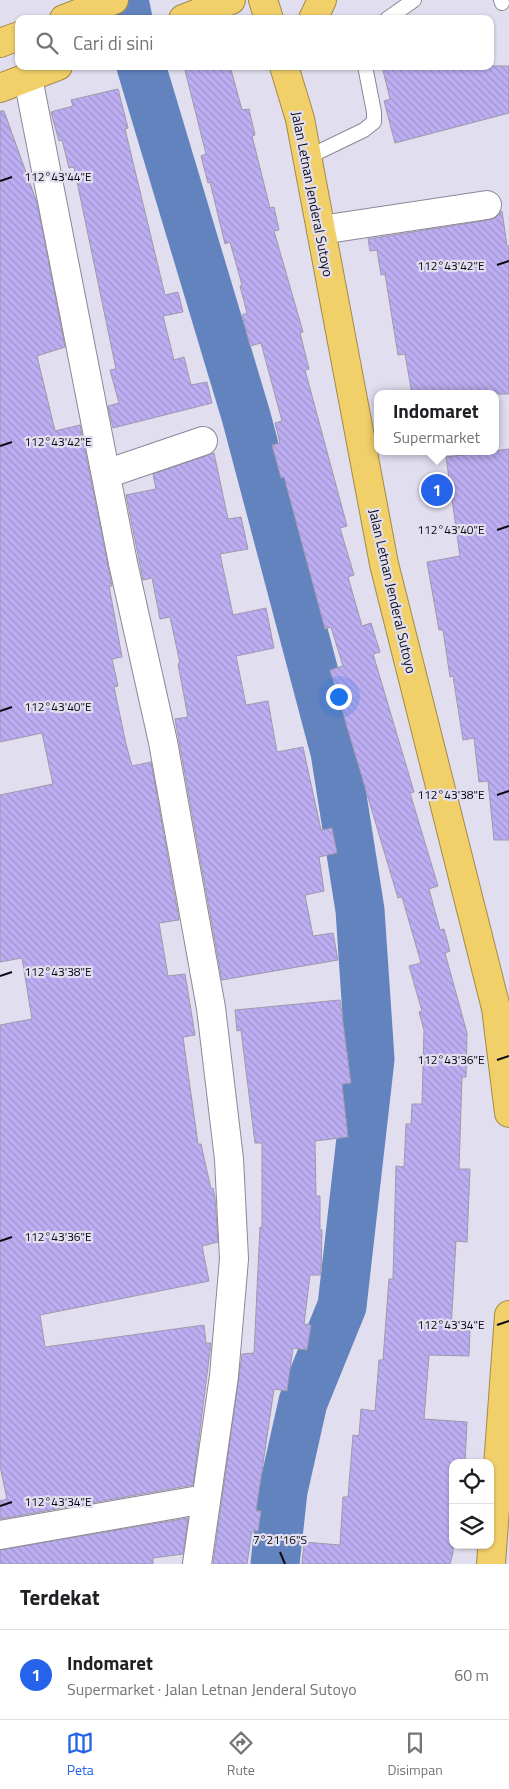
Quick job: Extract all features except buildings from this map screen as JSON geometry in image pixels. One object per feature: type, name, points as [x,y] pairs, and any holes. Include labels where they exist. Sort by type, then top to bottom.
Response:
[{"type":"highway","points":[[75,15],[114,0]]},
{"type":"highway","points":[[263,0],[268,15]]},
{"type":"highway","points":[[315,15],[322,0]]},
{"type":"highway","points":[[192,15],[218,3]]},
{"type":"highway","points":[[0,43],[15,37]]},
{"type":"highway","points":[[0,88],[48,70]]},
{"type":"highway","points":[[269,70],[285,90],[300,119]]},
{"type":"highway","name":"Jalan Letnan Jenderal Sutoyo","points":[[285,70],[300,119],[308,157],[384,564],[496,1008],[509,1113]]},
{"type":"highway","points":[[300,70],[298,87],[300,119]]},
{"type":"highway","points":[[491,1564],[505,1430],[509,1314]]},
{"type":"street","points":[[28,78],[106,474],[163,742],[207,989],[229,1159],[234,1259],[224,1376],[197,1564]]},
{"type":"street","points":[[321,230],[487,205]]},
{"type":"street","points":[[106,474],[203,441]]},
{"type":"street","points":[[0,1535],[206,1499]]},
{"type":"lane","points":[[393,15],[414,0]]},
{"type":"lane","points":[[308,157],[364,130],[374,122],[374,112],[366,70]]},
{"type":"waterway","points":[[124,0],[127,15]]},
{"type":"waterway","points":[[142,70],[246,416],[335,752],[360,910],[370,1059],[342,1306],[303,1402],[283,1491],[275,1564]]},
{"type":"place","name":"Indomaret","points":[[437,490]]}]
